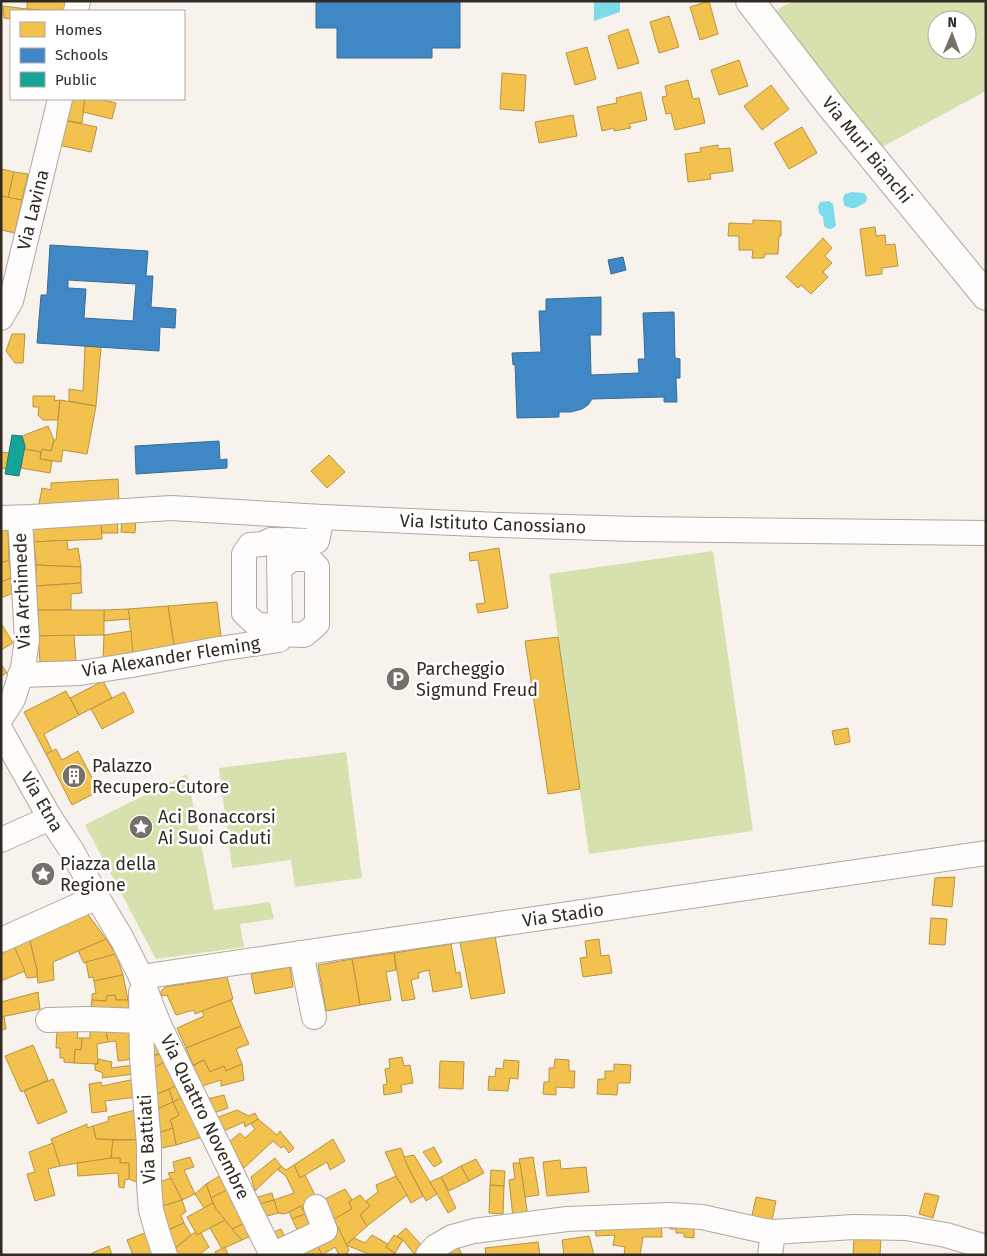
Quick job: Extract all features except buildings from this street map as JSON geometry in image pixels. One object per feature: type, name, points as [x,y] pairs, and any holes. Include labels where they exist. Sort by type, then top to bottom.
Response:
[{"type":"main road","name":"Via Muri Bianchi","points":[[750,1],[830,105],[986,296]]},
{"type":"street","name":"Via Lavina","points":[[1,318],[11,301],[60,100]]},
{"type":"street","name":"Via Istituto Canossiano","points":[[10,518],[171,508],[480,525],[636,529],[986,533]]},
{"type":"street","points":[[277,553],[317,541],[322,517]]},
{"type":"street","name":"Via Archimede","points":[[1,718],[13,698],[23,668],[26,639],[10,518]]},
{"type":"street","points":[[250,545],[277,553],[292,559],[309,560],[317,567],[317,624],[304,635],[257,625],[244,613],[244,554],[250,545]]},
{"type":"street","name":"Via Alexander Fleming","points":[[20,675],[80,673],[279,640],[277,553]]},
{"type":"street","name":"Via Etna","points":[[1,731],[122,939],[141,977]]},
{"type":"street","points":[[1,840],[50,818]]},
{"type":"street","name":"Via Stadio","points":[[141,977],[986,853]]},
{"type":"street","points":[[1,940],[97,897]]},
{"type":"street","points":[[301,953],[314,1017]]},
{"type":"street","name":"Via Quattro Novembre","points":[[141,977],[150,1002],[149,1020],[272,1255]]},
{"type":"street","points":[[48,1020],[149,1020]]},
{"type":"street","name":"Via Battiati","points":[[149,1020],[144,1081],[149,1145],[149,1184],[151,1210],[166,1255]]},
{"type":"street","points":[[272,1255],[326,1230],[316,1207]]},
{"type":"street","points":[[428,1255],[435,1247],[452,1237],[474,1231],[566,1219],[670,1215],[702,1218],[760,1230],[772,1243],[854,1228],[906,1228],[946,1235],[986,1247]]},
{"type":"green space","points":[[793,1],[986,1],[986,91],[882,147],[771,13]]},
{"type":"green space","points":[[713,551],[753,831],[589,854],[549,574]]},
{"type":"green space","points":[[346,752],[362,878],[295,887],[291,860],[232,868],[219,768]]},
{"type":"green space","points":[[187,774],[214,910],[270,902],[274,919],[240,924],[244,947],[156,959],[85,825]]},
{"type":"water","points":[[620,1],[620,12],[594,21],[594,2]]},
{"type":"water","points":[[852,192],[864,193],[867,197],[866,202],[853,208],[844,205],[843,198],[845,194]]},
{"type":"water","points":[[829,201],[833,204],[836,226],[830,229],[824,226],[823,217],[819,213],[818,206],[820,202]]},
{"type":"place","name":"Parcheggio Sigmund Freud","points":[[398,679]]},
{"type":"place","name":"Palazzo Recupero-Cutore","points":[[74,776]]},
{"type":"place","name":"Aci Bonaccorsi Ai Suoi Caduti","points":[[141,827]]},
{"type":"place","name":"Piazza della Regione","points":[[43,874]]}]
